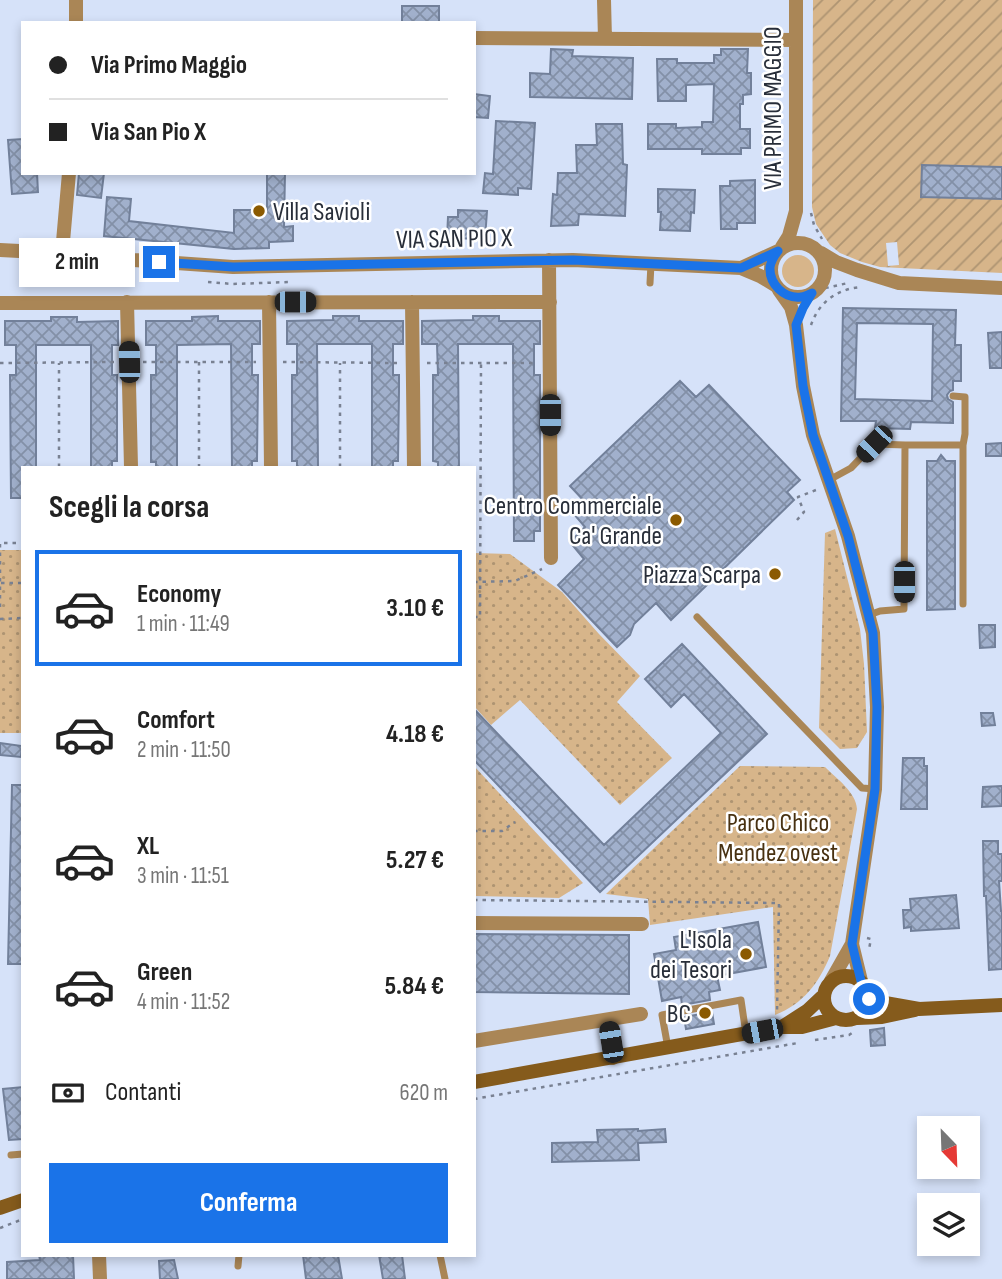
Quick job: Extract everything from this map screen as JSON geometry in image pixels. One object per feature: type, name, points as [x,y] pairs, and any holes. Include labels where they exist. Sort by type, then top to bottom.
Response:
[{"type":"street","points":[[76,0],[76,21]]},
{"type":"street","points":[[604,0],[605,39]]},
{"type":"street","name":"VIA PRIMO MAGGIO","points":[[777,287],[771,277],[770,268],[789,236],[796,213],[796,0]]},
{"type":"street","points":[[476,38],[796,40]]},
{"type":"street","points":[[61,253],[69,175]]},
{"type":"street","name":"VIA PRIMO MAGGIO","points":[[796,213],[821,249]]},
{"type":"street","points":[[780,249],[796,242],[805,243],[821,249],[836,262],[899,283],[1002,288]]},
{"type":"street","name":"VIA SAN PIO X","points":[[741,268],[780,249]]},
{"type":"street","points":[[777,287],[789,296],[800,297],[817,290],[826,272],[821,249]]},
{"type":"street","name":"VIA SAN PIO X","points":[[0,250],[233,267],[549,260],[651,263],[741,268],[777,287]]},
{"type":"street","points":[[549,260],[551,558]]},
{"type":"street","points":[[777,287],[791,307],[796,325],[803,386],[824,484],[848,536],[873,633],[877,707],[875,789],[852,944],[826,988],[825,1004],[829,1013],[844,1020],[882,1017],[919,1009],[1002,1005]]},
{"type":"street","points":[[796,325],[812,293]]},
{"type":"street","points":[[128,302],[131,466]]},
{"type":"street","points":[[269,302],[271,466]]},
{"type":"street","points":[[412,302],[414,466]]},
{"type":"street","points":[[0,303],[550,302]]},
{"type":"street","points":[[476,923],[642,924]]},
{"type":"street","points":[[852,944],[869,999],[867,1007],[858,1018]]},
{"type":"street","points":[[831,981],[846,975],[854,977],[878,1000],[919,1009]]},
{"type":"street","points":[[476,1082],[746,1034],[807,1011],[824,995]]},
{"type":"street","points":[[476,1041],[641,1014]]},
{"type":"street","points":[[780,1022],[802,1027],[836,1018]]},
{"type":"street","points":[[607,1020],[612,1058]]},
{"type":"street","points":[[0,1208],[21,1201]]},
{"type":"street","points":[[99,1257],[100,1279]]},
{"type":"lane","points":[[650,283],[651,263]]},
{"type":"lane","points":[[953,396],[965,397],[965,433],[962,445],[963,604]]},
{"type":"lane","points":[[824,484],[851,468],[874,444],[962,445]]},
{"type":"lane","points":[[869,615],[904,609],[905,445]]},
{"type":"lane","points":[[697,617],[862,788],[875,789]]},
{"type":"lane","points":[[668,1048],[662,1014],[741,1000],[746,1034]]},
{"type":"lane","points":[[11,1155],[21,1154]]},
{"type":"lane","points":[[238,1266],[239,1257]]},
{"type":"lane","points":[[440,1257],[445,1279]]},
{"type":"path","points":[[796,213],[810,207],[821,249]]},
{"type":"path","points":[[809,334],[817,312],[830,298],[844,290],[864,286]]},
{"type":"path","points":[[199,362],[200,466]]},
{"type":"path","points":[[59,363],[59,466]]},
{"type":"path","points":[[340,363],[340,466]]},
{"type":"path","points":[[476,617],[480,617],[481,363]]},
{"type":"path","points":[[797,520],[804,512],[799,497],[824,484]]},
{"type":"path","points":[[0,607],[0,543],[21,543]]},
{"type":"path","points":[[476,582],[515,581],[541,569],[551,558]]},
{"type":"path","points":[[1,583],[21,583]]},
{"type":"path","points":[[0,619],[21,618]]},
{"type":"path","points":[[476,831],[502,831],[515,822]]},
{"type":"path","points":[[476,900],[779,903],[780,1022]]},
{"type":"path","points":[[476,1099],[849,1035]]},
{"type":"path","points":[[0,1228],[21,1220]]},
{"type":"green space","points":[[813,0],[1002,0],[1002,167],[923,165],[921,197],[1002,199],[1002,273],[880,267],[862,262],[840,253],[830,245],[816,224],[812,207]],"holes":[[[897,242],[899,265],[888,266],[886,243]]]},
{"type":"green space","points":[[798,255],[809,260],[814,271],[809,282],[798,287],[787,282],[782,271],[787,260]]},
{"type":"green space","points":[[835,529],[860,629],[864,664],[867,732],[857,748],[840,749],[819,728],[825,533]]},
{"type":"green space","points":[[0,550],[21,550],[21,733],[0,733]]},
{"type":"green space","points":[[476,553],[510,554],[562,592],[640,676],[617,702],[672,758],[620,805],[520,700],[491,725],[476,708]]},
{"type":"green space","name":"Parco Chico Mendez ovest","points":[[740,766],[825,767],[850,791],[857,809],[830,956],[821,975],[802,999],[775,1015],[773,907],[650,925],[648,899],[606,894]]},
{"type":"green space","points":[[476,768],[583,883],[559,898],[476,896]]},
{"type":"building","points":[[402,6],[439,6],[439,21],[402,21]]},
{"type":"building","points":[[551,49],[573,50],[572,56],[633,58],[632,99],[530,97],[530,73],[550,74]]},
{"type":"building","points":[[721,49],[748,49],[747,73],[751,73],[751,94],[743,95],[743,104],[740,104],[740,129],[750,129],[750,148],[741,148],[741,154],[702,154],[702,149],[648,149],[648,124],[676,124],[676,128],[702,127],[702,122],[713,122],[714,84],[686,85],[686,101],[658,101],[657,59],[677,59],[677,63],[714,63],[714,55],[721,55]]},
{"type":"building","points":[[476,94],[490,96],[488,118],[476,117]]},
{"type":"building","points":[[496,121],[535,123],[531,189],[518,188],[518,195],[483,193],[485,173],[493,174]]},
{"type":"building","points":[[596,124],[622,124],[623,164],[627,165],[625,216],[579,214],[578,225],[551,226],[553,194],[557,195],[558,173],[577,173],[576,145],[597,145]]},
{"type":"building","points":[[21,139],[21,175],[37,175],[38,192],[12,194],[8,140]]},
{"type":"building","points":[[922,165],[1002,167],[1002,199],[921,197]]},
{"type":"building","points":[[79,175],[104,175],[101,198],[77,195]]},
{"type":"building","name":"Villa Savioli","points":[[267,175],[285,175],[284,227],[293,226],[293,241],[269,242],[269,248],[234,249],[104,236],[107,197],[131,199],[129,221],[234,233],[234,210],[267,210]]},
{"type":"building","points":[[755,180],[755,223],[737,223],[737,229],[721,229],[720,186],[730,186],[730,181]]},
{"type":"building","points":[[658,189],[695,190],[690,231],[660,230]]},
{"type":"building","points":[[458,210],[487,211],[485,239],[447,238],[448,217],[458,217]]},
{"type":"building","points":[[843,308],[956,310],[955,345],[961,345],[961,381],[953,381],[953,390],[947,395],[953,402],[953,423],[911,422],[910,429],[875,428],[876,421],[841,421]],"holes":[[[857,323],[933,324],[932,401],[855,399]]]},
{"type":"building","points":[[218,316],[218,321],[260,321],[260,344],[252,344],[252,375],[258,375],[257,461],[252,461],[252,466],[232,466],[231,344],[177,345],[177,466],[156,466],[156,462],[151,462],[151,375],[156,375],[156,345],[146,345],[146,321],[192,321],[192,317]]},
{"type":"building","points":[[333,316],[359,316],[359,321],[403,321],[403,344],[393,344],[393,375],[399,375],[399,391],[398,461],[393,461],[393,466],[372,466],[372,344],[317,344],[318,466],[297,466],[297,461],[292,461],[292,375],[297,375],[297,344],[287,344],[287,321],[333,320]]},
{"type":"building","points":[[473,316],[499,316],[499,321],[540,321],[540,344],[534,344],[534,375],[540,375],[540,531],[534,531],[534,541],[514,541],[513,344],[458,344],[459,466],[438,466],[438,462],[433,461],[433,375],[438,375],[437,344],[422,344],[422,321],[473,320]]},
{"type":"building","points":[[51,317],[77,317],[77,322],[118,321],[118,345],[112,345],[112,375],[117,375],[117,461],[112,461],[112,466],[91,466],[91,345],[36,345],[36,466],[21,466],[21,498],[11,498],[10,375],[16,375],[16,345],[5,345],[5,321],[51,321]]},
{"type":"building","points":[[1002,332],[1002,368],[990,368],[988,333]]},
{"type":"building","name":"Centro Commerciale Ca' Grande","points":[[680,381],[696,397],[709,385],[800,480],[787,492],[794,500],[671,620],[656,603],[634,624],[630,635],[617,647],[558,585],[584,559],[570,542],[585,527],[574,514],[586,503],[570,486]]},
{"type":"building","points":[[1002,443],[1002,456],[986,456],[986,444]]},
{"type":"building","points":[[941,455],[946,461],[955,461],[955,609],[927,610],[927,461],[937,461]]},
{"type":"building","points":[[979,625],[995,625],[995,647],[980,648]]},
{"type":"building","points":[[682,644],[767,734],[600,892],[476,762],[476,711],[604,845],[721,733],[684,694],[671,707],[645,679]]},
{"type":"building","points":[[981,713],[993,713],[995,725],[982,726]]},
{"type":"building","points":[[0,743],[21,746],[21,757],[0,755]]},
{"type":"building","points":[[903,758],[924,758],[924,766],[927,766],[927,809],[901,809]]},
{"type":"building","points":[[12,785],[21,785],[21,964],[8,964]]},
{"type":"building","points":[[1002,786],[1002,806],[982,807],[983,787]]},
{"type":"building","points":[[983,841],[998,841],[998,854],[1002,854],[1002,881],[999,881],[1002,969],[989,970]]},
{"type":"building","points":[[956,895],[959,928],[911,931],[911,927],[904,928],[903,910],[911,910],[910,899]]},
{"type":"building","points":[[758,922],[766,967],[717,976],[720,990],[709,992],[710,1000],[682,1005],[681,997],[662,1001],[654,954],[676,950],[674,937]]},
{"type":"building","points":[[476,934],[629,935],[629,994],[476,992]]},
{"type":"building","points":[[712,1012],[714,1024],[686,1029],[684,1017]]},
{"type":"building","points":[[884,1028],[885,1045],[871,1046],[870,1030]]},
{"type":"building","points":[[21,1087],[21,1139],[9,1140],[3,1089]]},
{"type":"building","points":[[665,1129],[666,1142],[638,1143],[639,1160],[552,1162],[552,1143],[598,1142],[597,1130]]},
{"type":"building","points":[[39,1257],[73,1257],[74,1279],[7,1279],[7,1262],[40,1260]]},
{"type":"building","points":[[303,1257],[338,1257],[342,1279],[306,1279]]},
{"type":"building","points":[[379,1257],[402,1257],[405,1279],[383,1279]]},
{"type":"building","points":[[174,1260],[178,1279],[160,1279],[159,1261]]},
{"type":"place","name":"Villa Savioli","points":[[259,211]]},
{"type":"place","name":"Centro Commerciale Ca' Grande","points":[[676,520]]},
{"type":"place","name":"Piazza Scarpa","points":[[775,574]]},
{"type":"place","name":"L'Isola dei Tesori","points":[[746,954]]},
{"type":"place","name":"BC","points":[[705,1013]]},
{"type":"route","points":[[159,262],[233,267],[573,260],[741,268],[778,251],[770,268],[771,277],[779,290],[789,296],[800,297],[812,293],[796,325],[803,386],[813,435],[848,536],[873,633],[877,707],[875,789],[852,944],[861,981],[869,999]]}]
